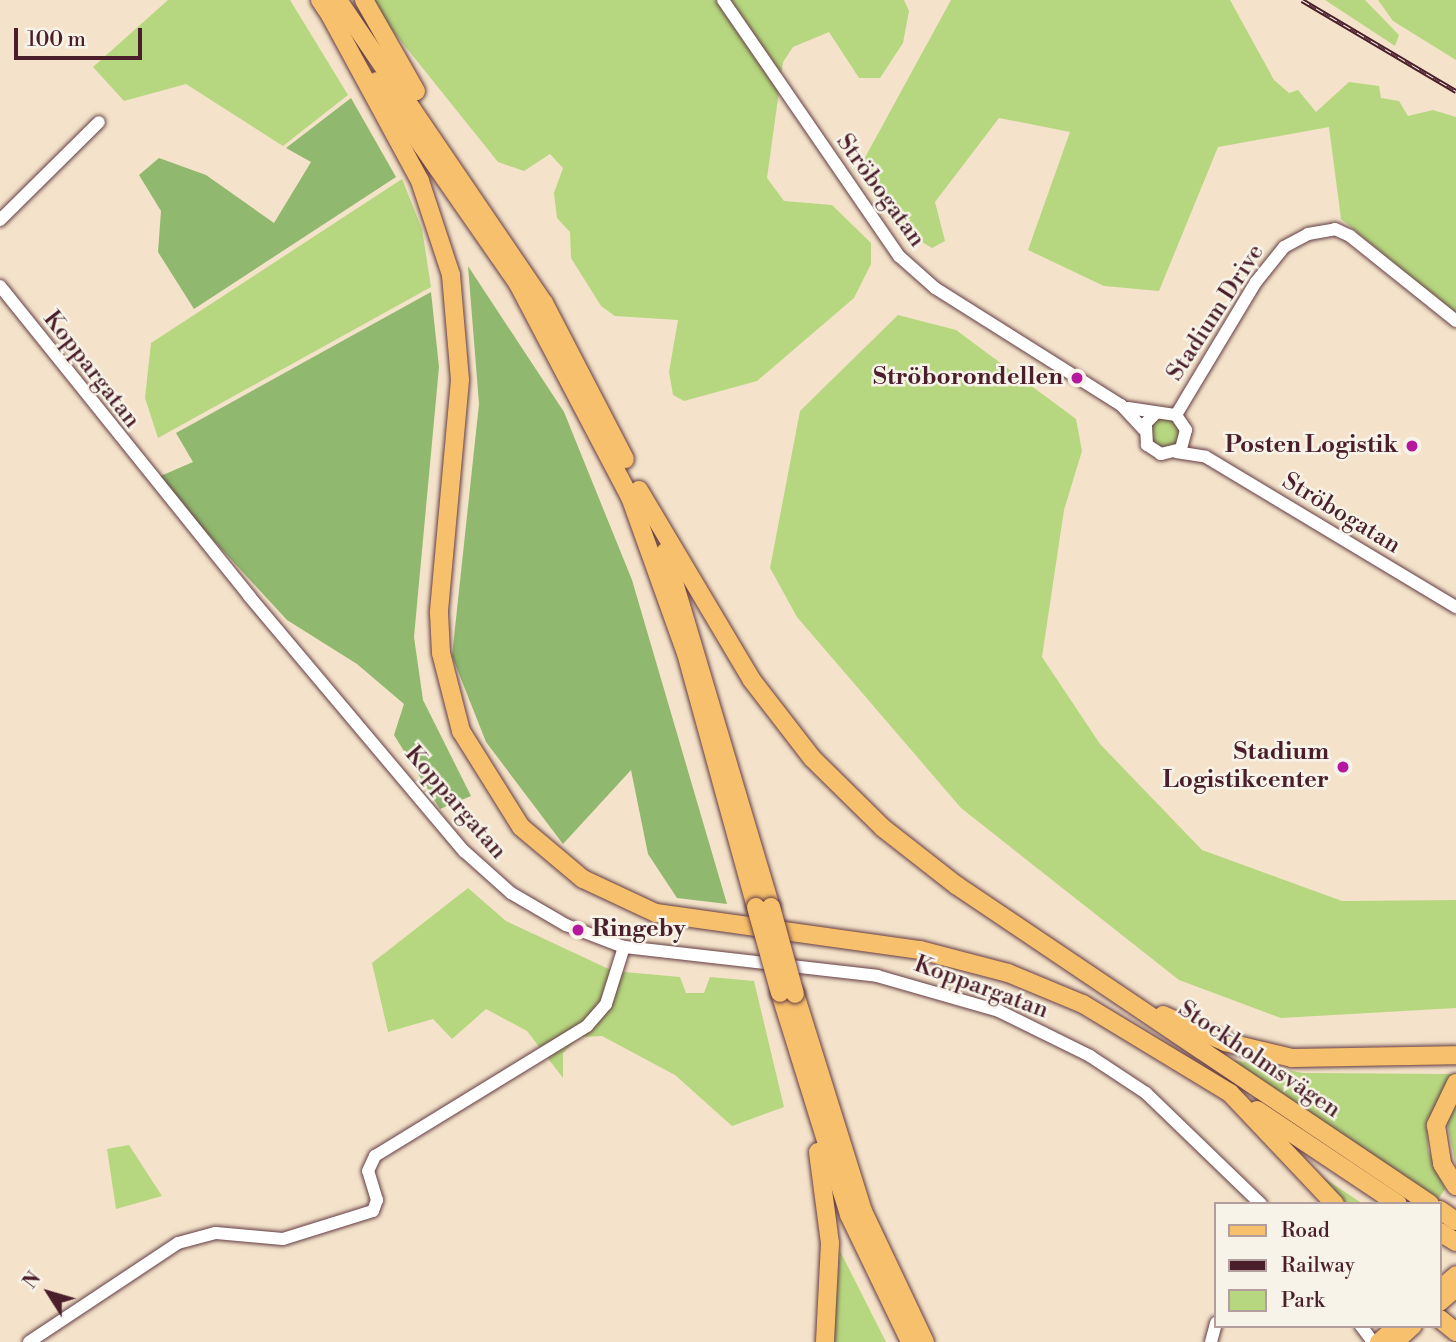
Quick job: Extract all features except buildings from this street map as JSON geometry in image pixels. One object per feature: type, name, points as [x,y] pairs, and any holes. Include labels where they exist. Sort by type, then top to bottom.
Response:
[{"type":"highway","points":[[320,0],[334,8],[444,150]]},
{"type":"highway","points":[[364,0],[444,150],[574,352],[639,490],[701,653],[787,993],[809,1097],[830,1243],[825,1342]]},
{"type":"highway","points":[[334,8],[518,284],[601,434],[665,590],[764,907]]},
{"type":"highway","points":[[334,8],[420,181],[451,275],[460,380],[439,613],[442,653],[461,731],[521,828],[583,879],[656,913],[920,950],[1039,985],[1138,1033],[1230,1093],[1333,1202]]},
{"type":"highway","name":"Stockholmsvägen","points":[[639,490],[751,679],[812,758],[918,857],[1061,957],[1427,1202]]},
{"type":"highway","points":[[1113,992],[1225,1042],[1280,1056],[1456,1055]]},
{"type":"highway","points":[[787,993],[863,1211],[925,1342]]},
{"type":"highway","points":[[1456,1083],[1436,1125],[1442,1164],[1456,1186]]},
{"type":"highway","name":"Stockholmsvägen","points":[[1230,1093],[1395,1202]]},
{"type":"highway","points":[[809,1097],[849,1214],[910,1342]]},
{"type":"highway","points":[[1442,1321],[1456,1332]]},
{"type":"main road","points":[[1442,1300],[1455,1280]]},
{"type":"main road","points":[[1376,1342],[1401,1332]]},
{"type":"street","name":"Ströbogatan","points":[[723,0],[899,256],[944,294],[1121,405],[1144,430]]},
{"type":"street","points":[[0,220],[99,122]]},
{"type":"street","name":"Stadium Drive","points":[[1176,415],[1284,247],[1335,229],[1360,241],[1456,321]]},
{"type":"street","name":"Koppargatan","points":[[0,286],[114,434],[464,851],[534,908],[624,947],[877,976],[999,1011],[1138,1087],[1194,1133],[1259,1202]]},
{"type":"street","name":"Ströbogatan","points":[[1121,405],[1156,413]]},
{"type":"street","points":[[1156,413],[1176,415],[1186,437],[1176,452],[1154,452],[1144,430],[1156,413]]},
{"type":"street","name":"Ströbogatan","points":[[1186,437],[1206,457],[1456,607]]},
{"type":"street","name":"Ströbogatan","points":[[1176,452],[1206,457]]},
{"type":"street","points":[[29,1342],[178,1243],[216,1233],[283,1239],[373,1211],[377,1200],[368,1171],[375,1156],[587,1026],[606,1004],[624,947]]},
{"type":"street","points":[[1363,1328],[1376,1342]]},
{"type":"green space","points":[[168,0],[290,0],[348,95],[283,146],[186,84],[124,101],[93,67]]},
{"type":"green space","points":[[368,0],[904,0],[909,11],[903,43],[880,78],[859,78],[829,32],[793,47],[783,62],[767,178],[784,201],[832,205],[871,243],[871,264],[854,298],[757,381],[684,401],[673,395],[669,372],[678,320],[615,316],[601,306],[571,258],[570,232],[557,218],[554,193],[563,168],[550,154],[524,171],[498,162]]},
{"type":"green space","points":[[951,0],[1230,0],[1274,80],[1289,93],[1298,90],[1316,112],[1349,82],[1379,86],[1381,98],[1399,101],[1408,116],[1433,110],[1456,117],[1456,314],[1341,219],[1329,127],[1218,147],[1159,291],[1104,286],[1028,250],[1070,132],[999,118],[935,202],[945,241],[932,248],[909,234],[862,163]]},
{"type":"green space","points":[[1325,0],[1365,0],[1399,35],[1395,46]]},
{"type":"green space","points":[[1378,0],[1456,0],[1456,60],[1393,21]]},
{"type":"green space","points":[[351,98],[396,177],[194,309],[158,252],[161,211],[139,175],[159,158],[206,175],[274,223],[311,162],[286,148]]},
{"type":"green space","points":[[402,179],[422,229],[431,287],[158,438],[145,398],[151,343]]},
{"type":"green space","points":[[468,266],[564,412],[632,580],[727,904],[677,898],[648,854],[631,770],[563,844],[486,742],[452,656],[479,404]]},
{"type":"green space","points":[[431,292],[439,367],[414,637],[423,700],[471,796],[440,809],[394,735],[404,704],[357,664],[287,620],[156,478],[193,462],[176,433]]},
{"type":"green space","points":[[898,315],[956,330],[1076,419],[1082,451],[1064,510],[1042,657],[1100,744],[1202,850],[1342,901],[1456,900],[1456,1008],[1281,1018],[1179,980],[961,808],[797,617],[770,568],[800,411]]},
{"type":"green space","points":[[1165,417],[1176,422],[1181,433],[1176,444],[1165,449],[1154,444],[1149,433],[1154,422]]},
{"type":"green space","points":[[468,888],[506,921],[613,971],[680,977],[686,993],[704,993],[710,977],[754,981],[784,1107],[732,1126],[675,1075],[602,1036],[579,1037],[563,1053],[563,1078],[527,1031],[486,1009],[452,1039],[433,1019],[388,1032],[372,963]]},
{"type":"green space","points":[[1228,1059],[1303,1073],[1456,1074],[1427,1121],[1428,1150],[1445,1189],[1437,1201]]},
{"type":"green space","points":[[1456,1105],[1456,1166],[1447,1122]]},
{"type":"green space","points":[[129,1145],[162,1196],[116,1209],[107,1149]]},
{"type":"green space","points":[[1318,1174],[1360,1202],[1343,1202]]},
{"type":"green space","points":[[840,1251],[886,1342],[833,1342]]},
{"type":"railway","points":[[1302,0],[1456,91]]},
{"type":"place","name":"Ströborondellen","points":[[1077,378]]},
{"type":"place","name":"Posten Logistik","points":[[1412,446]]},
{"type":"place","name":"Stadium Logistikcenter","points":[[1343,767]]},
{"type":"place","name":"Ringeby","points":[[578,930]]}]
